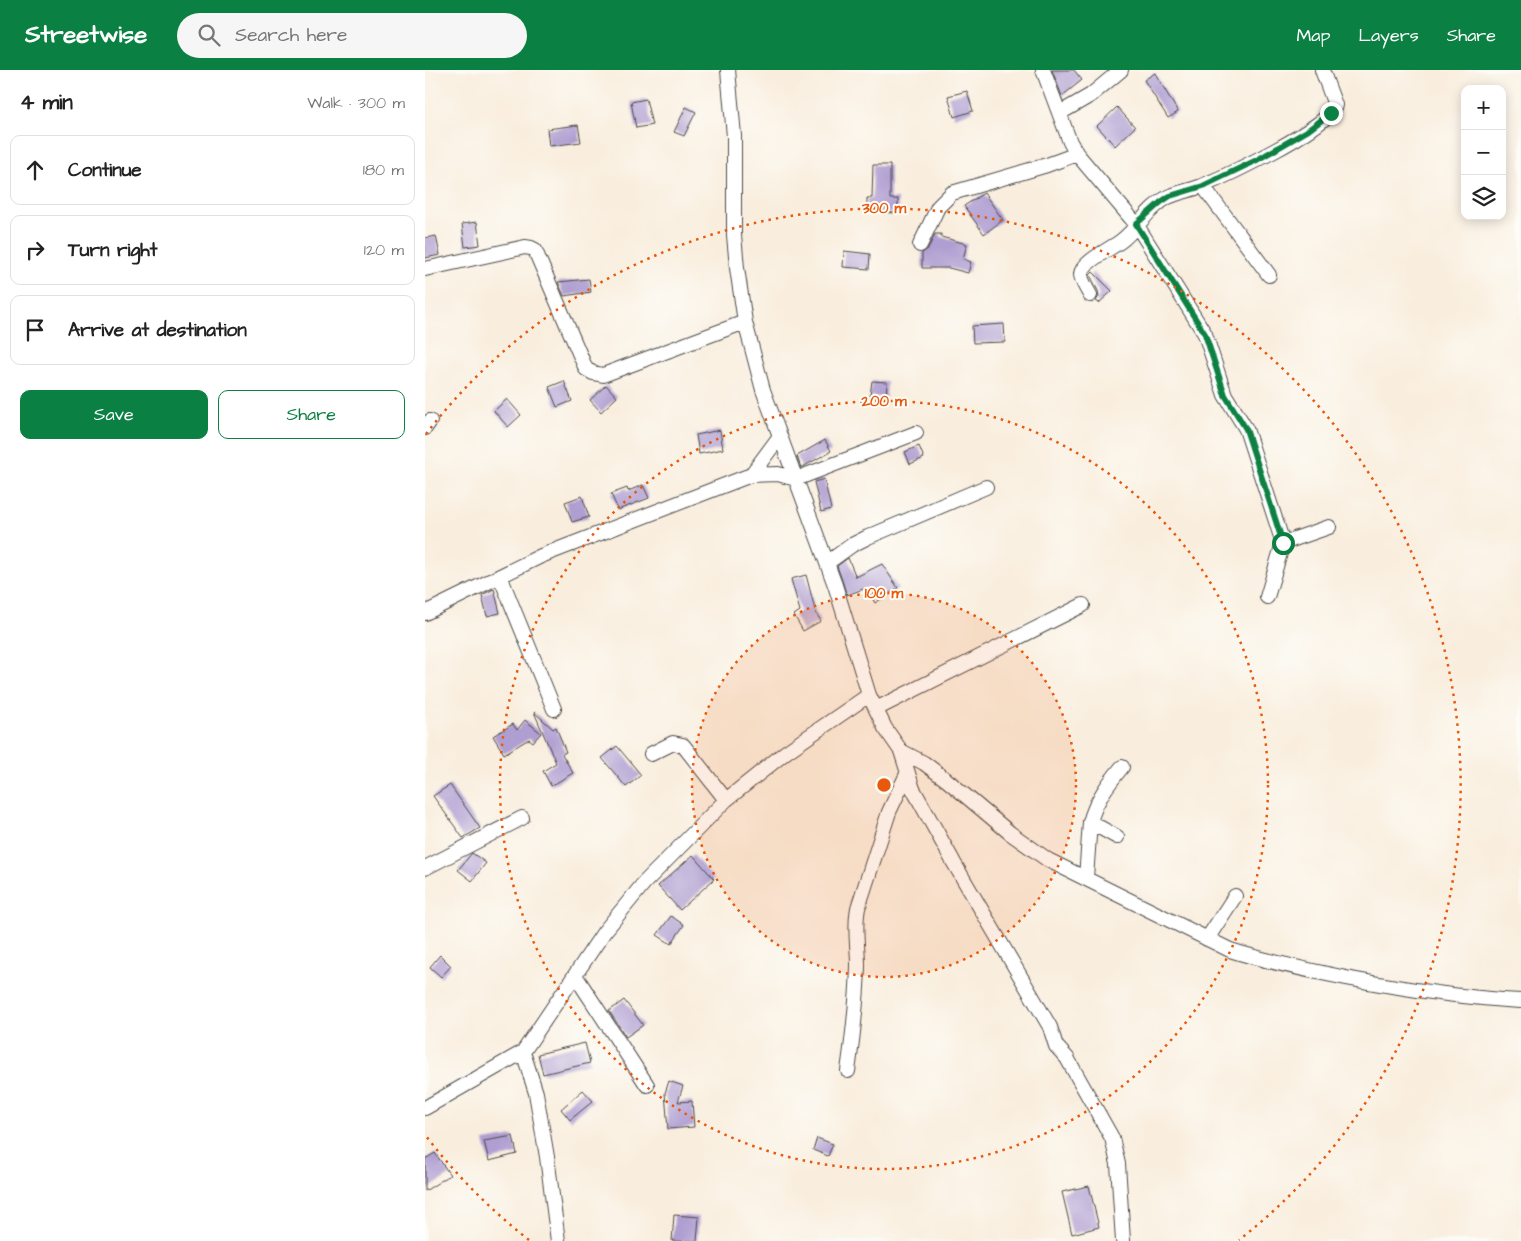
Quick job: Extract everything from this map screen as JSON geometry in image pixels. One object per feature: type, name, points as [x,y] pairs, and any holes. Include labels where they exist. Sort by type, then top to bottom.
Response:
[{"type":"street","points":[[728,70],[734,136],[734,236],[737,268],[745,322],[763,390],[827,563],[869,695],[885,728],[901,751],[913,789],[1050,1027],[1056,1046],[1067,1058],[1113,1138],[1118,1164],[1123,1241]]},
{"type":"street","points":[[1043,70],[1070,142],[1077,154],[1136,224],[1205,334],[1225,395],[1246,429],[1283,543],[1267,597]]},
{"type":"street","points":[[1060,113],[1091,95],[1121,70]]},
{"type":"street","points":[[1090,295],[1082,279],[1083,268],[1122,240],[1136,224],[1161,202],[1170,196],[1203,186],[1257,160],[1307,131],[1331,113],[1335,105],[1322,70]]},
{"type":"street","points":[[920,245],[938,207],[951,193],[1047,165],[1077,154]]},
{"type":"street","points":[[1203,186],[1269,275]]},
{"type":"street","points":[[425,268],[508,250],[531,248],[537,255],[586,369],[603,375],[745,322]]},
{"type":"street","points":[[425,613],[541,556],[751,474],[778,474],[796,479],[916,433]]},
{"type":"street","points":[[751,474],[780,436]]},
{"type":"street","points":[[827,563],[852,545],[868,537],[986,487]]},
{"type":"street","points":[[1283,543],[1329,527]]},
{"type":"street","points":[[500,576],[554,709]]},
{"type":"street","points":[[876,709],[1083,606]]},
{"type":"street","points":[[425,1108],[523,1052],[604,932],[644,883],[726,800],[786,752],[869,695]]},
{"type":"street","points":[[651,754],[673,743],[683,745],[726,800]]},
{"type":"street","points":[[901,751],[924,763],[1010,834],[1041,855],[1230,950],[1254,958],[1415,991],[1521,1001]]},
{"type":"street","points":[[1085,878],[1090,822],[1103,792],[1122,767]]},
{"type":"street","points":[[848,1071],[855,1026],[858,964],[855,924],[858,908],[889,812],[907,774]]},
{"type":"street","points":[[425,868],[522,818]]},
{"type":"street","points":[[1090,822],[1117,837]]},
{"type":"street","points":[[1207,939],[1235,896]]},
{"type":"street","points":[[575,974],[647,1085]]},
{"type":"street","points":[[523,1052],[536,1093],[558,1241]]},
{"type":"building","points":[[1052,70],[1074,70],[1082,80],[1062,96]]},
{"type":"building","points":[[1155,73],[1178,112],[1168,118],[1144,80]]},
{"type":"building","points":[[967,91],[973,111],[954,117],[948,96]]},
{"type":"building","points":[[646,99],[652,125],[636,128],[631,102]]},
{"type":"building","points":[[686,107],[696,112],[684,136],[674,132]]},
{"type":"building","points":[[1117,107],[1135,127],[1115,146],[1097,126]]},
{"type":"building","points":[[578,125],[581,142],[549,146],[547,129]]},
{"type":"building","points":[[873,165],[890,165],[890,199],[898,199],[898,213],[867,212],[867,198],[872,198]]},
{"type":"building","points":[[984,193],[1003,220],[984,234],[964,206]]},
{"type":"building","points":[[477,222],[480,245],[465,247],[462,224]]},
{"type":"building","points":[[935,234],[941,234],[941,237],[967,244],[963,259],[971,262],[968,273],[949,268],[922,268],[922,253],[928,249]]},
{"type":"building","points":[[436,236],[440,255],[425,258],[425,238]]},
{"type":"building","points":[[844,251],[870,254],[869,269],[843,267]]},
{"type":"building","points":[[1093,272],[1112,291],[1099,303],[1096,301],[1099,296],[1098,291],[1090,275]]},
{"type":"building","points":[[589,279],[591,292],[564,296],[558,282]]},
{"type":"building","points":[[1004,324],[1005,342],[973,343],[972,326]]},
{"type":"building","points":[[564,381],[572,401],[557,407],[549,387]]},
{"type":"building","points":[[872,381],[887,382],[886,398],[870,396]]},
{"type":"building","points":[[606,385],[617,397],[601,412],[590,400]]},
{"type":"building","points":[[507,399],[521,415],[508,427],[494,411]]},
{"type":"building","points":[[720,430],[723,449],[699,454],[696,435]]},
{"type":"building","points":[[825,440],[831,451],[801,468],[797,456]]},
{"type":"building","points":[[919,446],[924,458],[910,464],[905,452]]},
{"type":"building","points":[[824,479],[831,509],[821,512],[814,482]]},
{"type":"building","points":[[643,485],[649,498],[618,510],[611,494],[627,488],[628,491]]},
{"type":"building","points":[[582,496],[589,517],[572,522],[565,502]]},
{"type":"building","points":[[848,558],[856,577],[882,564],[898,588],[875,603],[866,588],[847,595],[837,566]]},
{"type":"building","points":[[806,575],[816,613],[821,621],[803,631],[794,615],[800,611],[791,579]]},
{"type":"building","points":[[494,589],[500,613],[487,616],[482,595]]},
{"type":"building","points":[[534,712],[553,729],[556,727],[566,752],[562,754],[573,773],[551,786],[543,771],[556,763]]},
{"type":"building","points":[[525,720],[541,733],[533,742],[529,739],[504,754],[493,736],[513,724],[517,730]]},
{"type":"building","points":[[617,746],[641,775],[626,787],[602,758]]},
{"type":"building","points":[[450,785],[480,828],[463,838],[433,796]]},
{"type":"building","points":[[472,853],[486,863],[472,881],[458,870]]},
{"type":"building","points":[[693,855],[714,879],[680,910],[658,886]]},
{"type":"building","points":[[671,916],[684,925],[671,944],[657,935]]},
{"type":"building","points":[[440,955],[451,966],[441,977],[430,967]]},
{"type":"building","points":[[624,1000],[643,1025],[626,1037],[609,1011]]},
{"type":"building","points":[[585,1043],[590,1063],[543,1074],[538,1054]]},
{"type":"building","points":[[669,1081],[683,1086],[678,1102],[692,1101],[694,1127],[668,1129],[665,1093]]},
{"type":"building","points":[[583,1090],[593,1101],[570,1120],[561,1109]]},
{"type":"building","points":[[513,1136],[517,1154],[489,1161],[484,1141]]},
{"type":"building","points":[[817,1138],[833,1144],[828,1156],[813,1150]]},
{"type":"building","points":[[435,1153],[450,1175],[425,1191],[425,1159]]},
{"type":"building","points":[[1089,1186],[1099,1227],[1072,1234],[1062,1192]]},
{"type":"building","points":[[674,1215],[699,1217],[697,1241],[672,1241]]},
{"type":"route","points":[[1283,543],[1244,423],[1232,408],[1225,395],[1205,334],[1136,224],[1170,196],[1203,186],[1257,160],[1307,131],[1331,113]]}]
